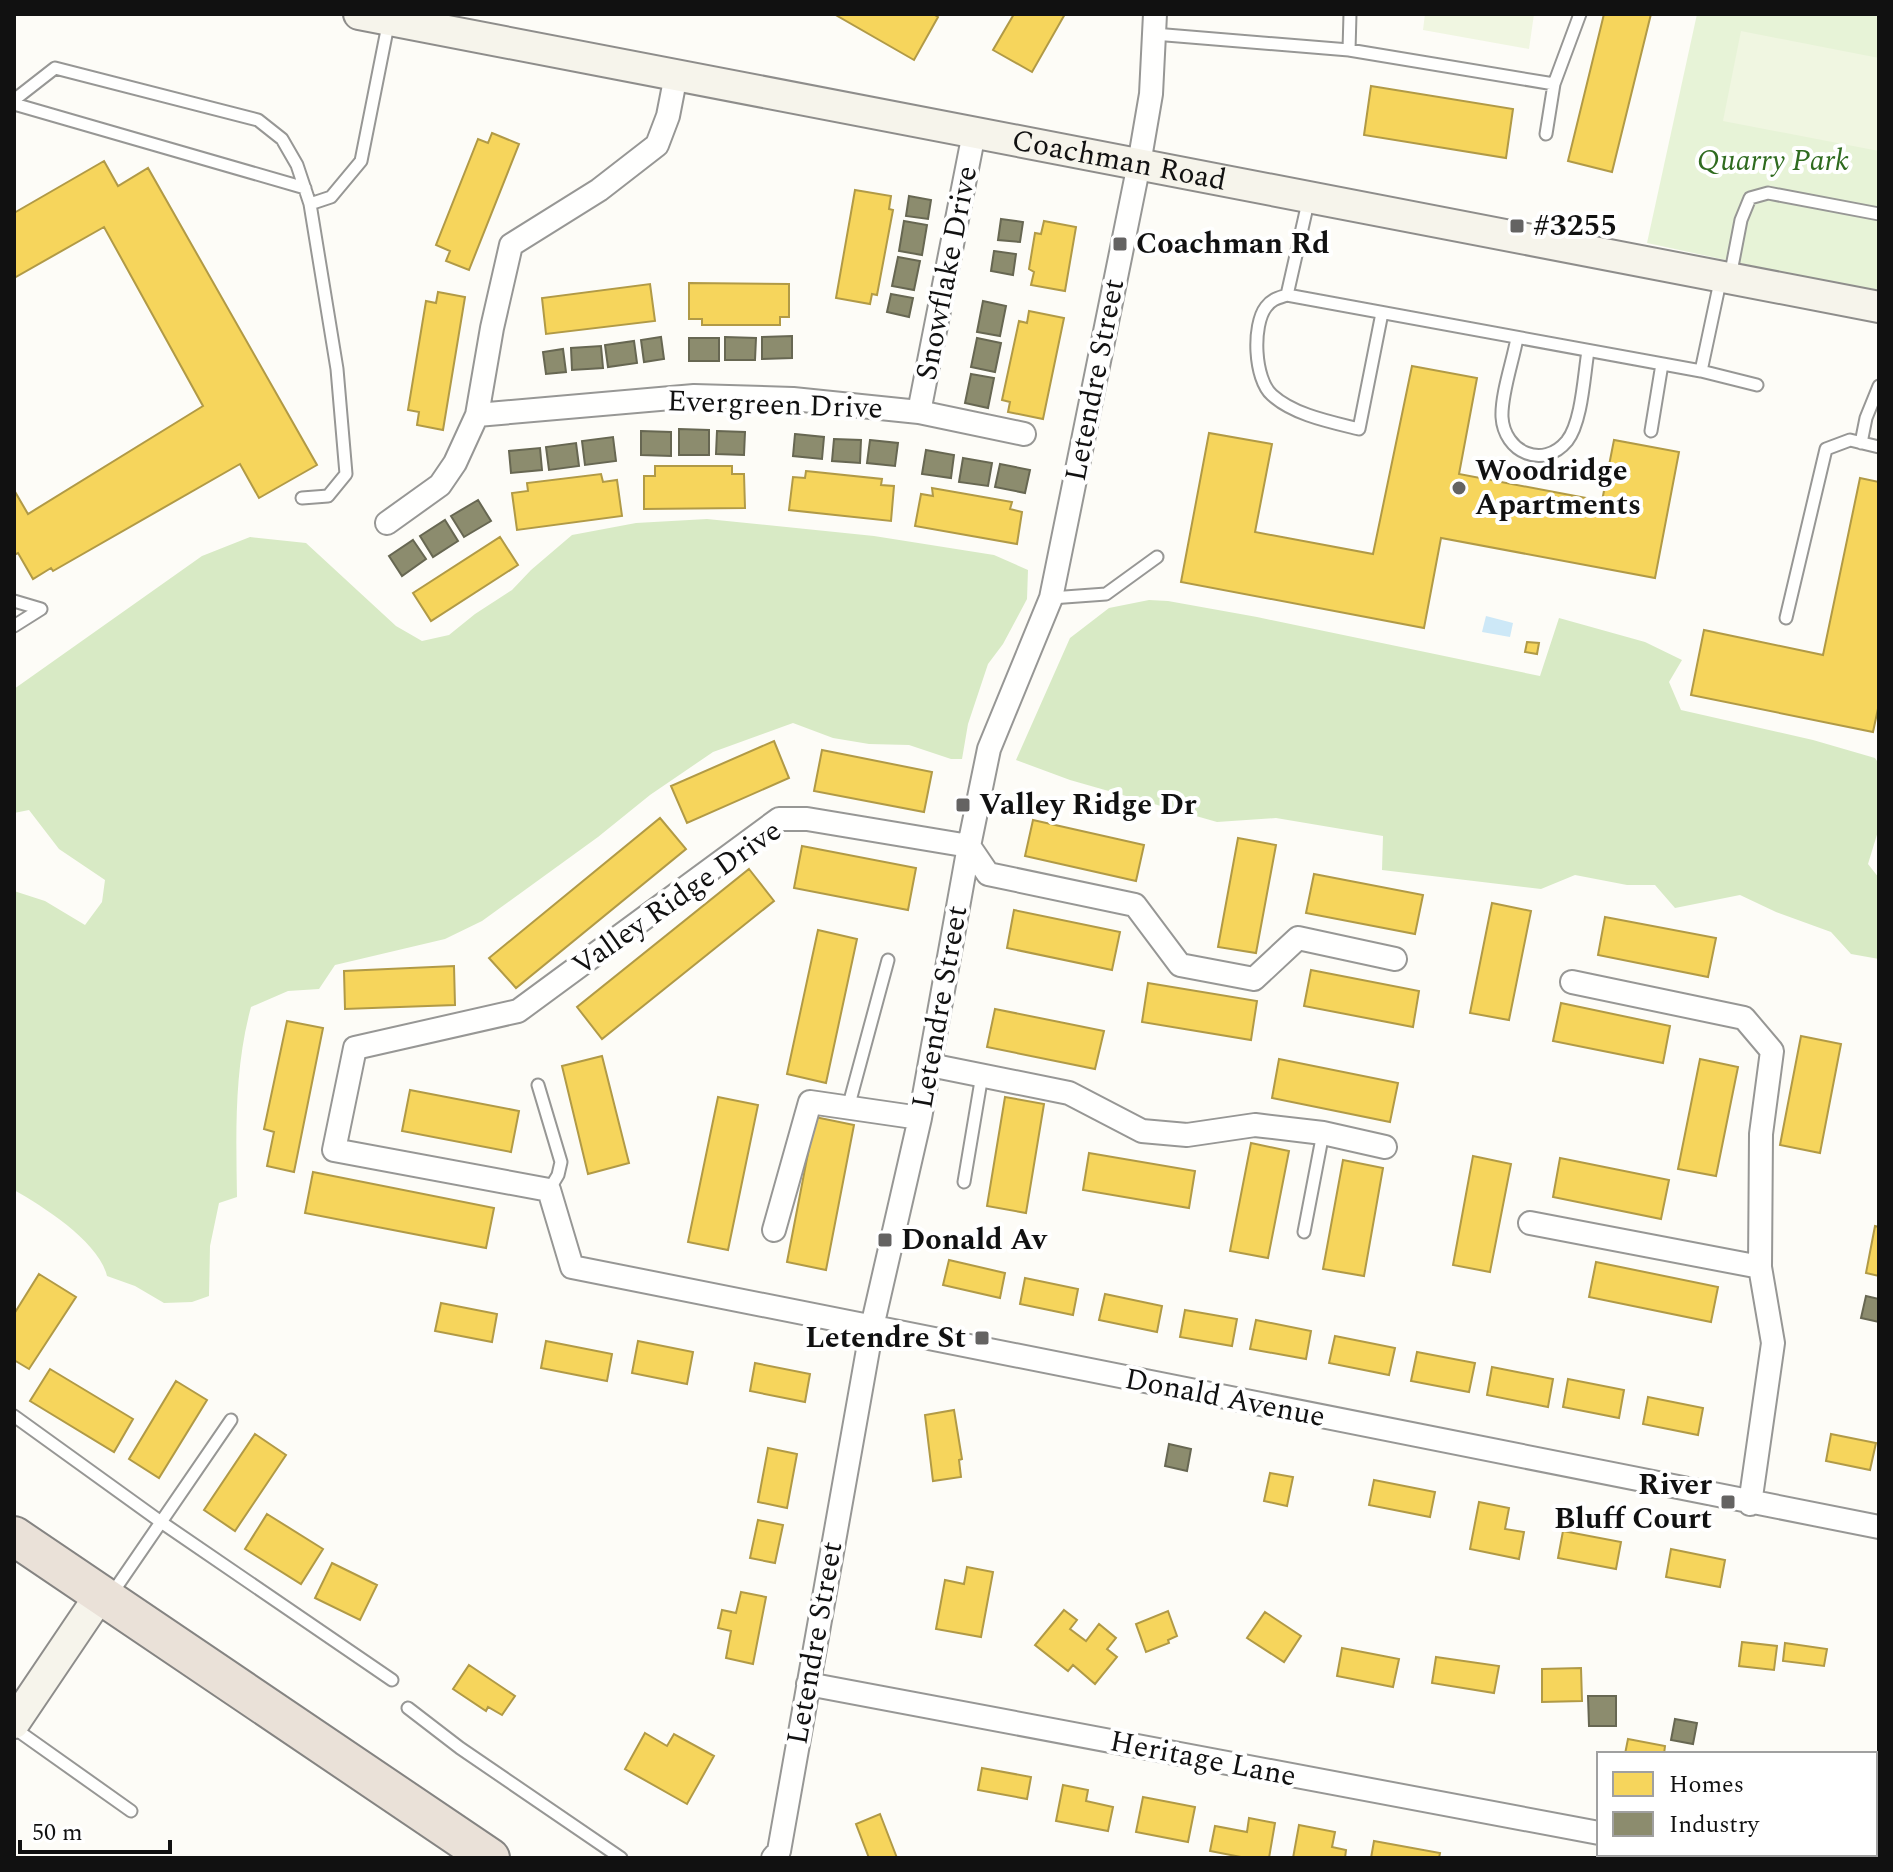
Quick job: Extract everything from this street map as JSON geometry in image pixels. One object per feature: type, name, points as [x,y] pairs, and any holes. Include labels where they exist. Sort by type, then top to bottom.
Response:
[{"type":"highway","points":[[14,1536],[490,1858]]},
{"type":"street","name":"Coachman Road","points":[[359,14],[1879,307]]},
{"type":"street","name":"Letendre Street","points":[[773,1858],[779,1851],[872,1327],[920,1118],[989,749],[1051,598],[1139,164],[1151,94],[1154,24]]},
{"type":"street","points":[[387,523],[440,485],[455,463],[477,415],[511,245],[599,190],[657,145],[668,116],[676,75]]},
{"type":"street","name":"Snowflake Drive","points":[[919,412],[974,133]]},
{"type":"street","name":"Evergreen Drive","points":[[477,415],[694,396],[793,399],[919,412],[1024,434]]},
{"type":"street","name":"Valley Ridge Drive","points":[[549,1190],[334,1150],[355,1048],[518,1011],[779,819],[807,819],[969,846]]},
{"type":"street","points":[[969,846],[988,874],[1135,905],[1180,965],[1254,979],[1298,938],[1395,959]]},
{"type":"street","points":[[1572,982],[1744,1018],[1772,1051],[1761,1134],[1760,1267],[1773,1343],[1750,1504]]},
{"type":"street","points":[[930,1065],[1069,1093],[1142,1131],[1187,1135],[1255,1125],[1323,1133],[1385,1147]]},
{"type":"street","points":[[774,1230],[810,1102],[920,1118]]},
{"type":"street","name":"Donald Avenue","points":[[549,1190],[572,1267],[1750,1504],[1879,1527]]},
{"type":"street","points":[[1530,1223],[1760,1267]]},
{"type":"street","points":[[14,1725],[105,1596]]},
{"type":"street","name":"Heritage Lane","points":[[808,1684],[1597,1833]]},
{"type":"lane","points":[[1349,50],[1350,14]]},
{"type":"lane","points":[[1546,134],[1554,84],[1580,14]]},
{"type":"lane","points":[[310,204],[331,197],[361,161],[389,20]]},
{"type":"lane","points":[[1154,24],[1349,50],[1554,84]]},
{"type":"lane","points":[[14,102],[55,68],[258,120],[282,139],[297,165],[310,204],[337,369],[346,474],[328,496],[302,498]]},
{"type":"lane","points":[[14,102],[305,188]]},
{"type":"lane","points":[[1701,371],[1741,220],[1750,198],[1768,193],[1879,214]]},
{"type":"lane","points":[[1287,295],[1310,197]]},
{"type":"lane","points":[[1382,313],[1359,429],[1295,409],[1269,393],[1260,373],[1256,342],[1263,309],[1273,299],[1287,295],[1701,371],[1757,385]]},
{"type":"lane","points":[[1517,338],[1502,415],[1505,435],[1519,451],[1531,457],[1548,455],[1567,441],[1576,423],[1588,351]]},
{"type":"lane","points":[[1651,431],[1662,364]]},
{"type":"lane","points":[[1861,443],[1866,418],[1879,386]]},
{"type":"lane","points":[[1786,618],[1826,449],[1850,440],[1879,447]]},
{"type":"lane","points":[[1051,598],[1106,594],[1157,557]]},
{"type":"lane","points":[[14,601],[41,609],[14,626]]},
{"type":"lane","points":[[848,1108],[888,960]]},
{"type":"lane","points":[[964,1182],[982,1075]]},
{"type":"lane","points":[[538,1085],[561,1162],[549,1190]]},
{"type":"lane","points":[[1304,1232],[1323,1133]]},
{"type":"lane","points":[[14,1416],[161,1522],[392,1680]]},
{"type":"lane","points":[[105,1596],[161,1522],[231,1420]]},
{"type":"lane","points":[[408,1708],[460,1748],[621,1858]]},
{"type":"lane","points":[[14,1725],[131,1811]]},
{"type":"green space","points":[[1425,14],[1534,14],[1529,49],[1423,30]]},
{"type":"green space","name":"Quarry Park","points":[[1697,14],[1879,14],[1879,293],[1647,243]]},
{"type":"green space","points":[[1741,31],[1879,58],[1879,151],[1723,121]]},
{"type":"green space","points":[[707,519],[874,536],[994,555],[1028,570],[1027,599],[1003,644],[988,664],[968,724],[962,759],[951,759],[909,745],[869,744],[833,738],[793,723],[713,752],[650,795],[482,921],[445,939],[335,965],[319,989],[288,991],[251,1007],[239,1078],[237,1197],[219,1203],[210,1246],[209,1296],[192,1302],[164,1303],[135,1286],[107,1276],[102,1263],[82,1238],[14,1190],[14,891],[45,901],[85,925],[102,902],[105,880],[59,849],[29,810],[14,813],[14,689],[202,556],[250,537],[306,543],[396,626],[422,641],[449,635],[512,590],[572,535],[636,523]]},
{"type":"green space","points":[[1149,600],[1257,617],[1540,676],[1559,618],[1645,642],[1682,660],[1669,682],[1681,710],[1813,740],[1875,758],[1879,764],[1879,828],[1868,864],[1879,878],[1879,959],[1851,954],[1831,932],[1740,895],[1675,908],[1655,885],[1627,885],[1575,875],[1541,889],[1382,870],[1383,836],[1276,818],[1217,822],[1070,780],[1016,760],[1070,638],[1109,608]]},
{"type":"water","points":[[1486,616],[1513,623],[1510,637],[1482,632]]},
{"type":"building: Homes","points":[[834,14],[933,14],[938,17],[914,60]]},
{"type":"building: Homes","points":[[1014,14],[1065,14],[1032,72],[993,50]]},
{"type":"building: Homes","points":[[1604,14],[1651,14],[1612,172],[1568,161]]},
{"type":"building: Homes","points":[[1371,86],[1513,109],[1506,158],[1364,135]]},
{"type":"building: Homes","points":[[492,133],[519,144],[469,270],[446,261],[450,251],[436,245],[478,139],[488,143]]},
{"type":"building: Homes","points":[[104,161],[118,186],[148,168],[317,465],[259,498],[240,464],[53,571],[51,568],[33,579],[18,553],[14,555],[14,490],[28,514],[203,406],[104,227],[14,278],[14,213]]},
{"type":"building: Homes","points":[[855,190],[891,196],[889,209],[893,210],[877,295],[872,294],[870,304],[836,298]]},
{"type":"building: Homes","points":[[1044,221],[1076,227],[1065,291],[1031,285],[1034,272],[1029,269],[1035,233],[1041,234]]},
{"type":"building: Homes","points":[[689,283],[789,284],[789,317],[780,317],[780,325],[702,325],[702,319],[689,319]]},
{"type":"building: Homes","points":[[650,284],[655,321],[546,334],[542,298]]},
{"type":"building: Homes","points":[[438,292],[465,297],[443,430],[417,425],[419,412],[408,410],[426,301],[436,303]]},
{"type":"building: Homes","points":[[1029,311],[1064,318],[1043,419],[1008,412],[1010,402],[1002,400],[1019,321],[1027,323]]},
{"type":"building: Homes","name":"Woodridge Apartments","points":[[1412,366],[1477,378],[1459,474],[1602,501],[1614,440],[1679,452],[1655,578],[1441,538],[1424,628],[1181,582],[1209,433],[1272,444],[1255,532],[1373,554]]},
{"type":"building: Homes","points":[[655,466],[732,466],[732,474],[744,474],[745,508],[644,509],[644,476],[655,476]]},
{"type":"building: Homes","points":[[806,471],[882,479],[881,485],[894,486],[891,521],[789,510],[793,477],[805,478]]},
{"type":"building: Homes","points":[[601,474],[603,482],[617,480],[622,516],[517,530],[512,493],[528,491],[527,483]]},
{"type":"building: Homes","points":[[1860,478],[1879,482],[1879,704],[1873,732],[1691,695],[1704,630],[1823,655]]},
{"type":"building: Homes","points":[[932,488],[1012,502],[1010,509],[1022,512],[1017,544],[915,526],[921,494],[933,496]]},
{"type":"building: Homes","points":[[500,537],[518,565],[431,621],[413,593]]},
{"type":"building: Homes","points":[[1527,642],[1539,643],[1537,654],[1525,652]]},
{"type":"building: Homes","points":[[774,741],[789,778],[687,823],[671,786]]},
{"type":"building: Homes","points":[[822,750],[932,772],[924,812],[814,791]]},
{"type":"building: Homes","points":[[660,818],[686,849],[516,988],[489,958]]},
{"type":"building: Homes","points":[[1033,820],[1144,845],[1136,881],[1025,856]]},
{"type":"building: Homes","points":[[1238,838],[1276,845],[1256,953],[1218,947]]},
{"type":"building: Homes","points":[[802,846],[916,868],[908,910],[794,888]]},
{"type":"building: Homes","points":[[749,869],[774,901],[602,1039],[577,1007]]},
{"type":"building: Homes","points":[[1314,874],[1423,895],[1415,934],[1306,913]]},
{"type":"building: Homes","points":[[1492,903],[1531,911],[1509,1020],[1470,1013]]},
{"type":"building: Homes","points":[[1014,910],[1120,932],[1112,970],[1007,948]]},
{"type":"building: Homes","points":[[1605,917],[1716,938],[1708,977],[1598,955]]},
{"type":"building: Homes","points":[[818,930],[857,939],[826,1083],[787,1074]]},
{"type":"building: Homes","points":[[454,966],[455,1005],[345,1009],[344,971]]},
{"type":"building: Homes","points":[[1311,970],[1419,991],[1413,1027],[1304,1006]]},
{"type":"building: Homes","points":[[1148,983],[1257,1001],[1251,1040],[1142,1022]]},
{"type":"building: Homes","points":[[1561,1003],[1670,1026],[1663,1063],[1553,1041]]},
{"type":"building: Homes","points":[[995,1009],[1104,1031],[1095,1069],[987,1047]]},
{"type":"building: Homes","points":[[287,1021],[323,1028],[294,1172],[267,1166],[274,1132],[264,1129]]},
{"type":"building: Homes","points":[[1801,1036],[1841,1044],[1820,1153],[1780,1145]]},
{"type":"building: Homes","points":[[602,1056],[629,1163],[588,1174],[562,1066]]},
{"type":"building: Homes","points":[[1279,1059],[1398,1083],[1390,1122],[1272,1098]]},
{"type":"building: Homes","points":[[1700,1059],[1738,1067],[1716,1176],[1678,1169]]},
{"type":"building: Homes","points":[[410,1090],[519,1111],[511,1152],[402,1131]]},
{"type":"building: Homes","points":[[718,1097],[758,1105],[728,1250],[688,1242]]},
{"type":"building: Homes","points":[[1005,1097],[1044,1104],[1026,1213],[987,1206]]},
{"type":"building: Homes","points":[[815,1117],[854,1125],[826,1270],[787,1262]]},
{"type":"building: Homes","points":[[1251,1143],[1289,1151],[1268,1258],[1230,1251]]},
{"type":"building: Homes","points":[[1089,1153],[1195,1171],[1189,1208],[1083,1190]]},
{"type":"building: Homes","points":[[1473,1156],[1511,1164],[1490,1272],[1453,1265]]},
{"type":"building: Homes","points":[[1560,1158],[1669,1180],[1661,1219],[1553,1197]]},
{"type":"building: Homes","points":[[1343,1160],[1383,1168],[1364,1276],[1323,1269]]},
{"type":"building: Homes","points":[[313,1172],[494,1208],[486,1248],[305,1213]]},
{"type":"building: Homes","points":[[1875,1226],[1879,1227],[1879,1276],[1866,1273]]},
{"type":"building: Homes","points":[[949,1260],[1005,1273],[1000,1298],[943,1285]]},
{"type":"building: Homes","points":[[1596,1262],[1718,1287],[1711,1322],[1589,1297]]},
{"type":"building: Homes","points":[[39,1274],[76,1297],[29,1369],[14,1360],[14,1314]]},
{"type":"building: Homes","points":[[1025,1278],[1078,1289],[1073,1315],[1020,1304]]},
{"type":"building: Homes","points":[[1105,1294],[1162,1306],[1157,1332],[1099,1320]]},
{"type":"building: Homes","points":[[441,1303],[497,1314],[492,1342],[435,1331]]},
{"type":"building: Homes","points":[[1185,1310],[1237,1319],[1232,1346],[1180,1337]]},
{"type":"building: Homes","points":[[1256,1320],[1311,1331],[1306,1359],[1250,1349]]},
{"type":"building: Homes","points":[[1335,1336],[1395,1348],[1389,1375],[1329,1363]]},
{"type":"building: Homes","points":[[546,1341],[612,1354],[607,1381],[541,1368]]},
{"type":"building: Homes","points":[[638,1341],[693,1352],[687,1384],[632,1373]]},
{"type":"building: Homes","points":[[1417,1352],[1475,1363],[1469,1392],[1411,1381]]},
{"type":"building: Homes","points":[[755,1363],[810,1374],[805,1402],[750,1391]]},
{"type":"building: Homes","points":[[1492,1367],[1553,1379],[1548,1407],[1487,1395]]},
{"type":"building: Homes","points":[[50,1369],[133,1419],[114,1452],[30,1401]]},
{"type":"building: Homes","points":[[1568,1379],[1624,1390],[1619,1418],[1563,1407]]},
{"type":"building: Homes","points":[[176,1381],[207,1400],[159,1478],[129,1459]]},
{"type":"building: Homes","points":[[1648,1397],[1703,1408],[1698,1435],[1643,1424]]},
{"type":"building: Homes","points":[[954,1410],[962,1459],[959,1460],[961,1477],[933,1481],[925,1415]]},
{"type":"building: Homes","points":[[255,1434],[286,1455],[235,1531],[204,1510]]},
{"type":"building: Homes","points":[[1831,1434],[1876,1443],[1870,1470],[1826,1461]]},
{"type":"building: Homes","points":[[768,1448],[797,1454],[787,1508],[758,1502]]},
{"type":"building: Homes","points":[[1270,1473],[1293,1477],[1287,1506],[1264,1501]]},
{"type":"building: Homes","points":[[1374,1480],[1435,1492],[1430,1517],[1369,1505]]},
{"type":"building: Homes","points":[[1479,1502],[1509,1508],[1505,1529],[1524,1532],[1519,1559],[1470,1549]]},
{"type":"building: Homes","points":[[267,1514],[323,1549],[301,1584],[245,1549]]},
{"type":"building: Homes","points":[[758,1520],[783,1525],[775,1563],[750,1558]]},
{"type":"building: Homes","points":[[1563,1531],[1621,1542],[1616,1569],[1558,1558]]},
{"type":"building: Homes","points":[[1671,1549],[1725,1560],[1720,1587],[1666,1577]]},
{"type":"building: Homes","points":[[332,1563],[377,1585],[360,1620],[315,1598]]},
{"type":"building: Homes","points":[[967,1567],[993,1572],[981,1637],[936,1629],[945,1580],[964,1584]]},
{"type":"building: Homes","points":[[741,1592],[766,1597],[753,1664],[726,1658],[731,1631],[718,1628],[722,1610],[736,1613]]},
{"type":"building: Homes","points":[[1064,1610],[1077,1620],[1070,1629],[1086,1641],[1099,1624],[1116,1638],[1107,1649],[1117,1657],[1095,1684],[1073,1665],[1068,1671],[1035,1645]]},
{"type":"building: Homes","points":[[1168,1611],[1177,1636],[1168,1640],[1169,1643],[1146,1652],[1136,1624]]},
{"type":"building: Homes","points":[[1265,1612],[1301,1636],[1284,1662],[1247,1638]]},
{"type":"building: Homes","points":[[1742,1642],[1777,1646],[1774,1670],[1739,1666]]},
{"type":"building: Homes","points":[[1785,1643],[1827,1649],[1824,1666],[1783,1661]]},
{"type":"building: Homes","points":[[1342,1648],[1399,1659],[1393,1687],[1337,1676]]},
{"type":"building: Homes","points":[[1436,1657],[1499,1666],[1494,1693],[1432,1683]]},
{"type":"building: Homes","points":[[469,1665],[515,1696],[502,1715],[488,1707],[486,1711],[453,1689]]},
{"type":"building: Homes","points":[[1581,1668],[1582,1701],[1542,1702],[1542,1669]]},
{"type":"building: Homes","points":[[645,1733],[667,1746],[674,1734],[714,1756],[687,1804],[625,1769]]},
{"type":"building: Homes","points":[[1628,1739],[1665,1746],[1664,1752],[1625,1752]]},
{"type":"building: Homes","points":[[982,1768],[1031,1777],[1027,1799],[978,1790]]},
{"type":"building: Homes","points":[[1063,1785],[1088,1790],[1086,1801],[1113,1807],[1108,1831],[1056,1821]]},
{"type":"building: Homes","points":[[1143,1797],[1195,1807],[1188,1842],[1136,1832]]},
{"type":"building: Homes","points":[[880,1814],[897,1858],[869,1858],[856,1824]]},
{"type":"building: Homes","points":[[1249,1818],[1275,1823],[1269,1858],[1246,1858],[1210,1851],[1215,1826],[1247,1832]]},
{"type":"building: Homes","points":[[1299,1825],[1335,1832],[1332,1847],[1346,1850],[1345,1858],[1293,1858]]},
{"type":"building: Homes","points":[[1374,1841],[1440,1853],[1439,1858],[1371,1858]]},
{"type":"building: Industry","points":[[909,196],[931,200],[928,219],[906,216]]},
{"type":"building: Industry","points":[[1001,219],[1023,222],[1020,242],[998,240]]},
{"type":"building: Industry","points":[[904,221],[927,225],[922,255],[899,251]]},
{"type":"building: Industry","points":[[994,251],[1016,254],[1013,275],[991,271]]},
{"type":"building: Industry","points":[[898,257],[920,261],[914,290],[892,286]]},
{"type":"building: Industry","points":[[891,294],[913,298],[909,317],[887,312]]},
{"type":"building: Industry","points":[[983,301],[1006,306],[1000,336],[977,332]]},
{"type":"building: Industry","points":[[792,336],[792,358],[762,359],[762,337]]},
{"type":"building: Industry","points":[[661,337],[664,359],[644,362],[641,340]]},
{"type":"building: Industry","points":[[725,337],[756,338],[755,360],[725,360]]},
{"type":"building: Industry","points":[[689,338],[719,338],[719,361],[689,361]]},
{"type":"building: Industry","points":[[977,338],[1001,343],[995,372],[971,367]]},
{"type":"building: Industry","points":[[634,341],[637,363],[608,367],[605,345]]},
{"type":"building: Industry","points":[[601,346],[603,368],[572,370],[571,348]]},
{"type":"building: Industry","points":[[563,349],[566,372],[546,374],[543,352]]},
{"type":"building: Industry","points":[[971,374],[994,378],[988,408],[965,403]]},
{"type":"building: Industry","points":[[679,429],[709,430],[709,455],[679,455]]},
{"type":"building: Industry","points":[[641,431],[671,432],[671,456],[641,455]]},
{"type":"building: Industry","points":[[717,431],[745,432],[744,455],[716,454]]},
{"type":"building: Industry","points":[[795,434],[824,437],[822,459],[793,456]]},
{"type":"building: Industry","points":[[613,437],[616,461],[585,465],[582,441]]},
{"type":"building: Industry","points":[[834,439],[861,440],[860,463],[832,461]]},
{"type":"building: Industry","points":[[870,440],[898,443],[895,466],[867,463]]},
{"type":"building: Industry","points":[[576,443],[579,466],[549,470],[546,447]]},
{"type":"building: Industry","points":[[540,448],[542,470],[511,473],[509,451]]},
{"type":"building: Industry","points":[[926,450],[954,455],[951,478],[922,474]]},
{"type":"building: Industry","points":[[963,458],[992,463],[988,486],[959,482]]},
{"type":"building: Industry","points":[[1000,464],[1030,470],[1025,493],[995,487]]},
{"type":"building: Industry","points":[[478,500],[491,521],[464,537],[451,516]]},
{"type":"building: Industry","points":[[445,520],[458,541],[433,557],[420,536]]},
{"type":"building: Industry","points":[[413,540],[426,559],[402,576],[389,556]]},
{"type":"building: Industry","points":[[1866,1296],[1879,1299],[1879,1322],[1861,1318]]},
{"type":"building: Industry","points":[[1169,1444],[1191,1449],[1187,1471],[1165,1466]]},
{"type":"building: Industry","points":[[1588,1696],[1616,1696],[1616,1726],[1589,1726]]},
{"type":"building: Industry","points":[[1675,1719],[1697,1723],[1693,1744],[1671,1740]]},
{"type":"building: Industry","points":[[1877,1766],[1879,1767],[1877,1796]]},
{"type":"place","name":"#3255","points":[[1517,226]]},
{"type":"place","name":"Coachman Rd","points":[[1120,244]]},
{"type":"place","name":"Woodridge Apartments","points":[[1459,488]]},
{"type":"place","name":"Valley Ridge Dr","points":[[963,805]]},
{"type":"place","name":"Donald Av","points":[[885,1240]]},
{"type":"place","name":"Letendre St","points":[[982,1338]]},
{"type":"place","name":"River Bluff Court","points":[[1728,1502]]}]
